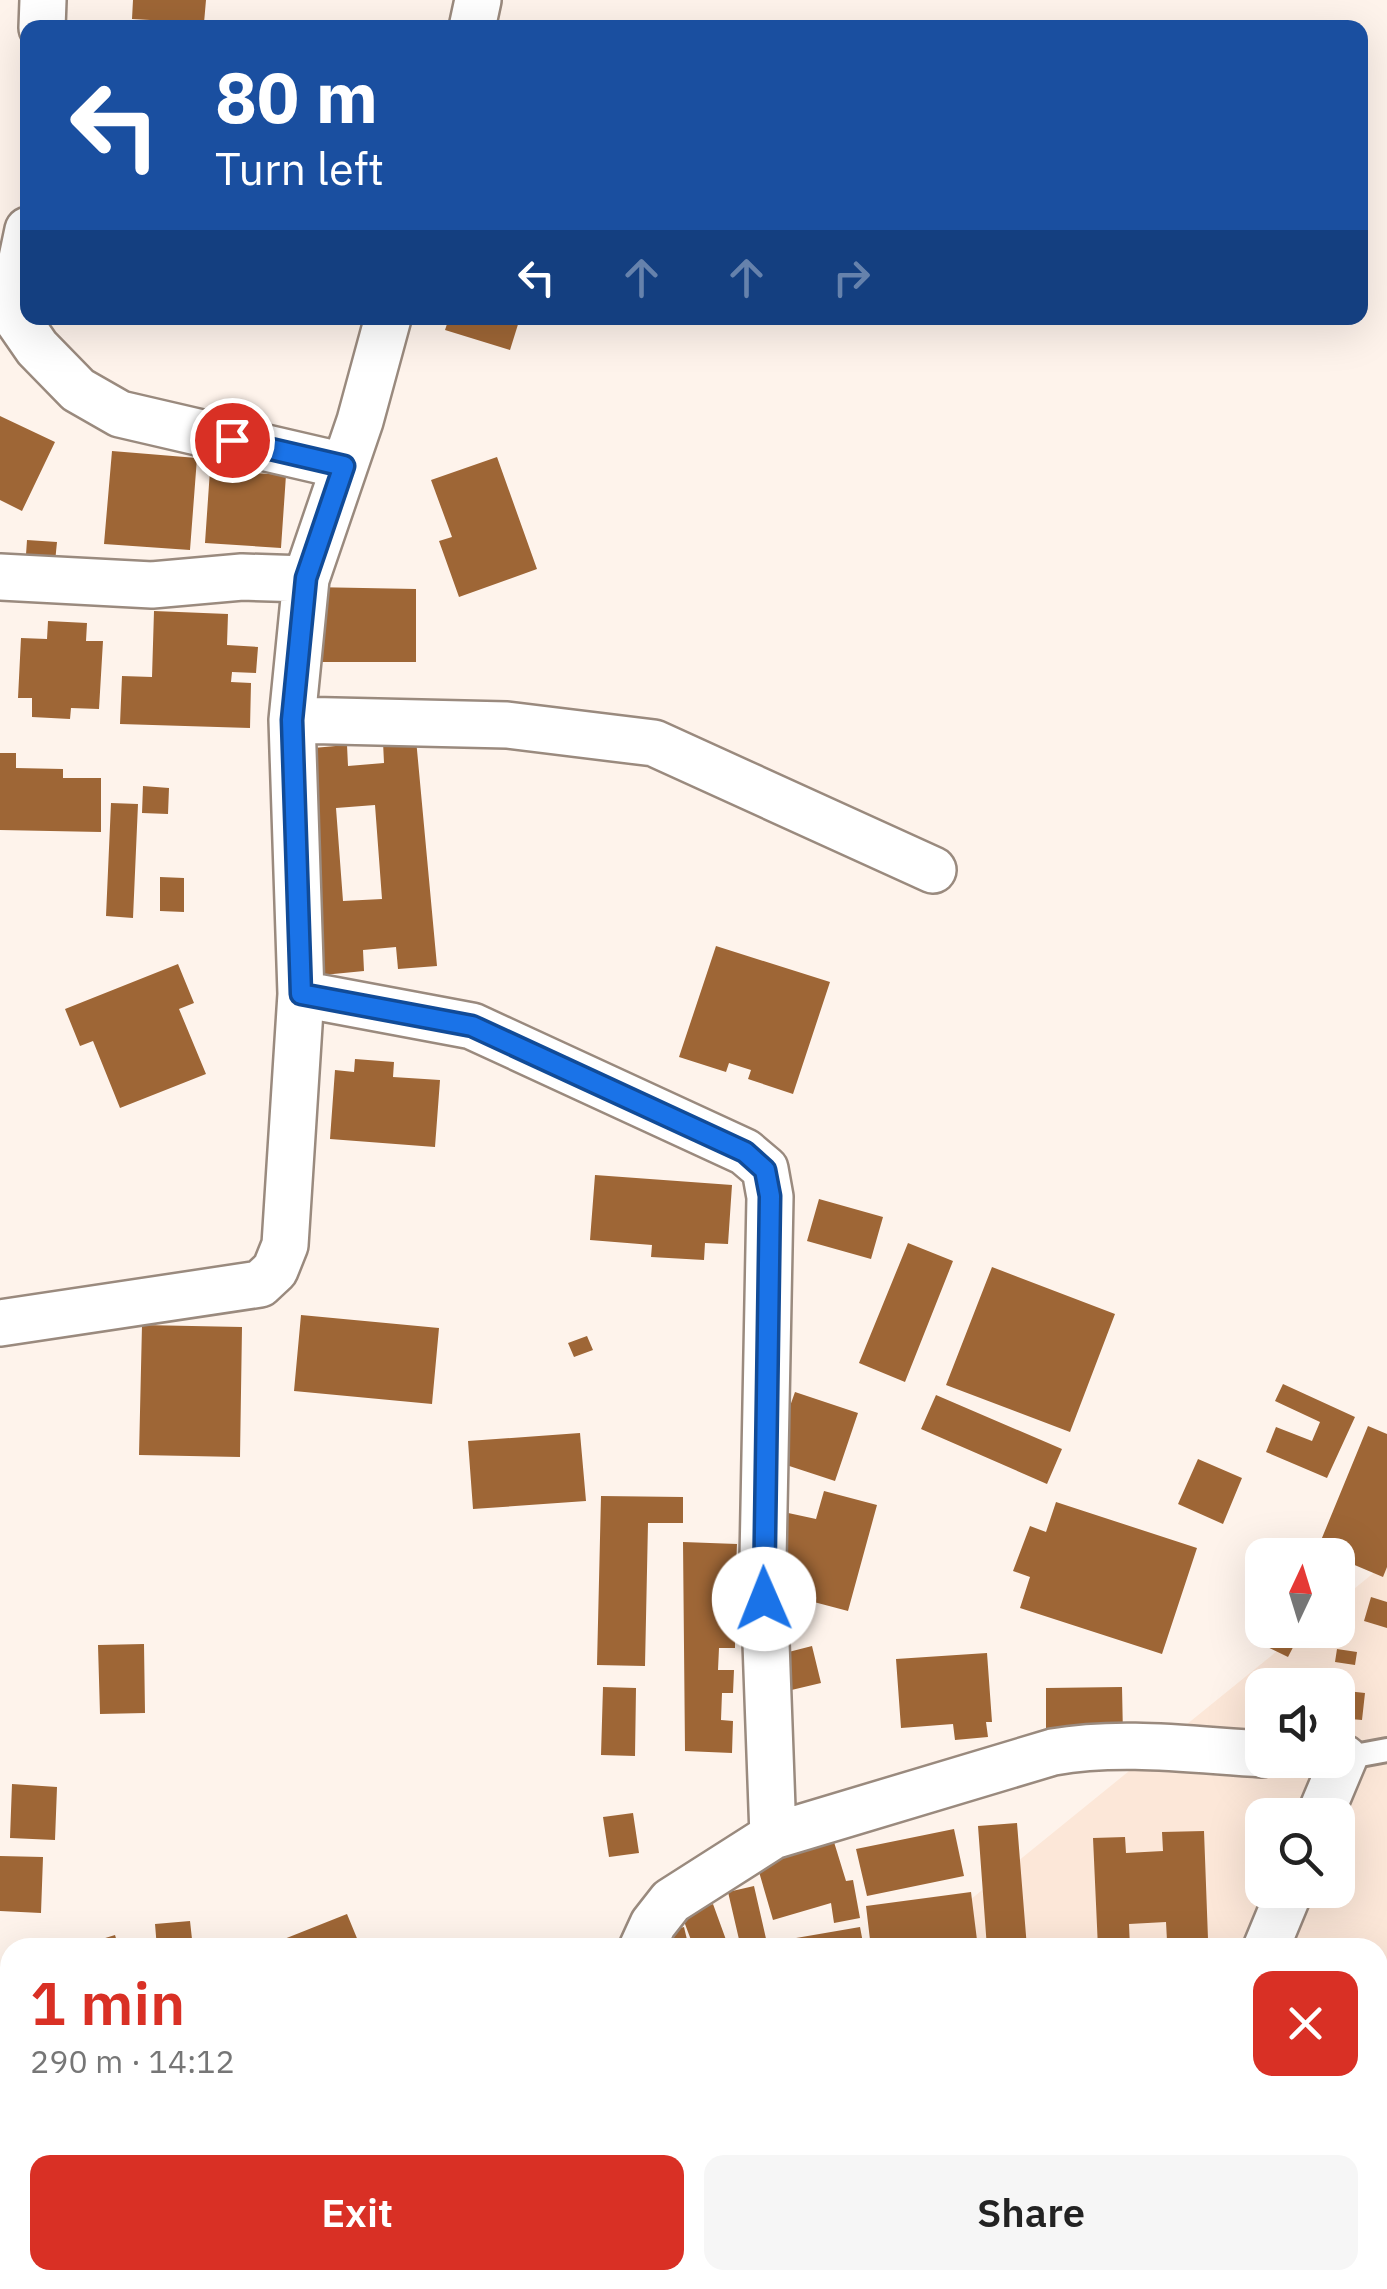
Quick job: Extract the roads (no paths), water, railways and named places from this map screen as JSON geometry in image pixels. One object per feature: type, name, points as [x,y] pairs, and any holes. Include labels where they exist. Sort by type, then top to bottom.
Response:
[{"type":"street","points":[[20,268],[16,287],[20,325]]},
{"type":"street","points":[[20,325],[78,390],[120,414],[344,466]]},
{"type":"street","points":[[0,1323],[260,1284],[275,1270],[285,1245],[301,994],[292,720],[306,578],[386,325]]},
{"type":"street","points":[[0,577],[152,585],[242,577],[306,578]]},
{"type":"street","points":[[292,720],[507,724],[654,743],[934,870]]},
{"type":"street","points":[[301,994],[472,1026],[745,1152],[765,1170],[770,1196],[762,1560],[773,1836]]},
{"type":"street","points":[[647,1938],[671,1901],[773,1836],[1053,1752],[1123,1746],[1245,1753]]},
{"type":"street","points":[[1330,1798],[1356,1755]]},
{"type":"street","points":[[1270,1938],[1283,1908]]}]
